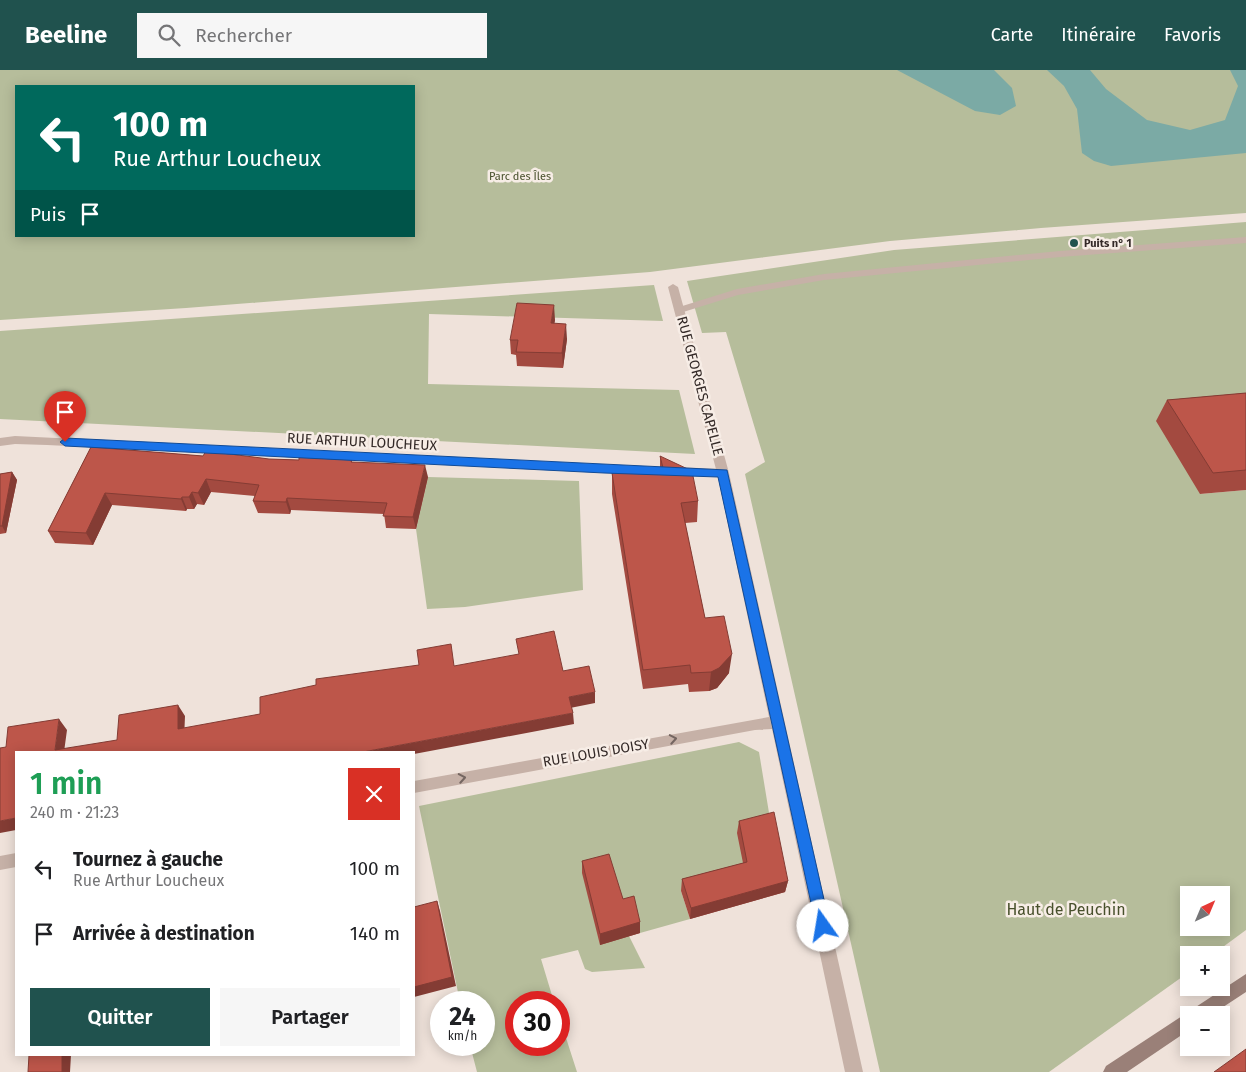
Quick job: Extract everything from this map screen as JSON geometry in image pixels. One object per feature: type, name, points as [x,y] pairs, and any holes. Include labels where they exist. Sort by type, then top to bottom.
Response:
[{"type":"main road","points":[[1210,1006],[1246,982]]},
{"type":"main road","points":[[1112,1072],[1180,1026]]},
{"type":"street","points":[[680,310],[737,292],[824,277],[1060,254],[1246,240]]},
{"type":"street","name":"RUE GEORGES CAPELLE","points":[[673,287],[723,473],[854,1072]]},
{"type":"street","name":"RUE ARTHUR LOUCHEUX","points":[[0,442],[15,440],[40,441],[604,469],[723,473]]},
{"type":"street","name":"RUE LOUIS DOISY","points":[[415,787],[755,724],[778,722]]},
{"type":"street","points":[[0,863],[15,860]]},
{"type":"green space","name":"Parc des Îles","points":[[0,70],[1246,70],[1246,213],[890,241],[650,272],[186,308],[0,320]]},
{"type":"green space","name":"Haut de Peuchin","points":[[1246,222],[1246,428],[1200,494],[1246,490],[1246,930],[1224,946],[1180,946],[1180,978],[1049,1072],[880,1072],[745,474],[765,462],[726,332],[702,333],[687,281],[894,250]]},
{"type":"green space","points":[[654,285],[663,321],[429,314],[428,384],[679,390],[695,454],[0,419],[0,331]]},
{"type":"green space","points":[[428,477],[579,481],[583,590],[465,607],[427,609],[416,529]]},
{"type":"green space","points":[[739,742],[759,752],[771,825],[745,874],[681,891],[690,919],[640,933],[634,907],[629,936],[645,968],[592,972],[585,969],[578,950],[541,959],[551,991],[505,991],[505,1056],[570,1056],[570,1050],[577,1072],[477,1072],[473,1056],[495,1056],[495,991],[458,991],[419,806]]},
{"type":"water","points":[[897,70],[994,70],[1012,88],[1016,106],[1000,115],[975,111]]},
{"type":"water","points":[[1047,70],[1090,70],[1106,89],[1147,120],[1190,130],[1225,120],[1238,86],[1230,70],[1246,70],[1246,153],[1111,166],[1094,161],[1082,153],[1077,109],[1064,86]]},
{"type":"building","points":[[517,303],[554,305],[551,323],[566,324],[562,353],[516,352],[518,340],[510,340]]},
{"type":"building","points":[[1246,393],[1246,470],[1213,473],[1167,400]]},
{"type":"building","points":[[91,447],[203,456],[206,451],[269,459],[299,460],[299,457],[352,460],[351,462],[425,465],[413,517],[383,516],[387,503],[287,498],[286,502],[253,501],[259,485],[206,479],[198,493],[192,492],[189,497],[182,497],[181,499],[105,493],[86,533],[48,531]]},
{"type":"building","points":[[660,456],[692,471],[698,501],[681,503],[705,618],[724,616],[732,654],[719,668],[711,672],[691,673],[690,665],[643,670],[612,473],[663,468]]},
{"type":"building","points":[[12,472],[2,526],[0,526],[0,474]]},
{"type":"building","points":[[554,631],[563,671],[589,666],[595,692],[569,697],[573,713],[368,751],[15,751],[15,818],[0,821],[0,748],[6,747],[8,727],[59,719],[55,750],[117,740],[119,715],[178,705],[178,729],[260,714],[260,697],[316,685],[316,679],[419,665],[417,650],[451,644],[454,666],[519,654],[516,639]]},
{"type":"building","points":[[774,812],[788,881],[691,908],[682,879],[747,862],[739,821]]},
{"type":"building","points":[[609,854],[623,899],[634,896],[640,922],[600,934],[582,861]]},
{"type":"building","points":[[437,901],[452,977],[415,987],[415,907]]},
{"type":"building","points":[[1246,1049],[1246,1072],[1214,1072]]},
{"type":"building","points":[[29,1056],[62,1056],[62,1072],[28,1072]]},
{"type":"place","name":"Puits n° 1","points":[[1074,243]]},
{"type":"route","points":[[65,442],[604,469],[723,473],[823,926]]}]
